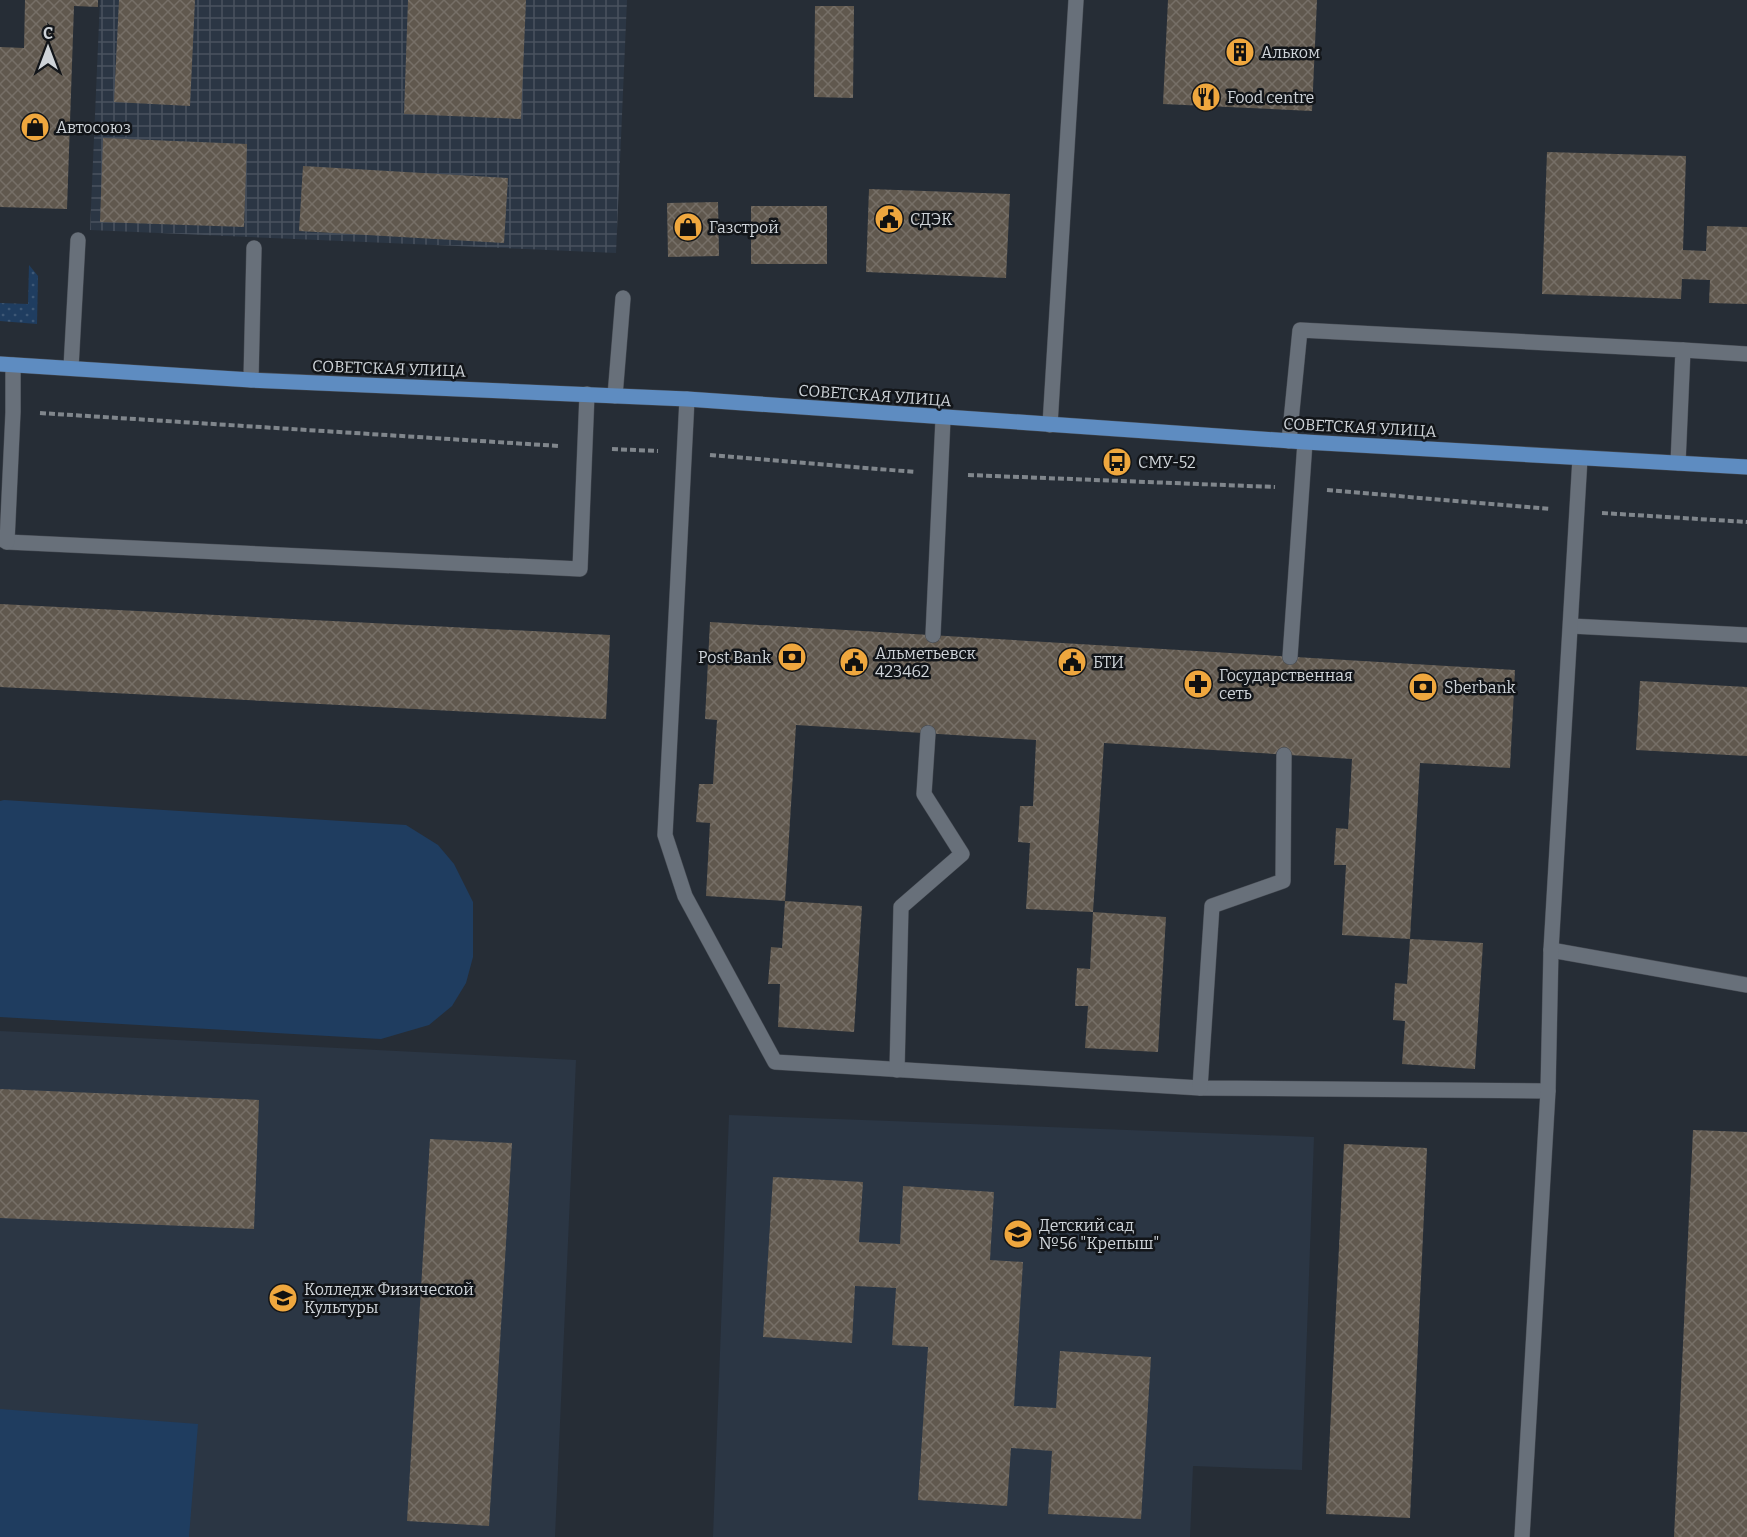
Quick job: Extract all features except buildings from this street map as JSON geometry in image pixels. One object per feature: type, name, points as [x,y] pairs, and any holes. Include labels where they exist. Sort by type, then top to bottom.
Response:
[{"type":"main road","name":"СОВЕТСКАЯ УЛИЦА","points":[[7,364],[251,380],[687,399],[943,419],[1747,467]]},
{"type":"lane","points":[[1050,425],[1076,0]]},
{"type":"lane","points":[[71,368],[78,240]]},
{"type":"lane","points":[[251,380],[254,248]]},
{"type":"lane","points":[[615,396],[623,298]]},
{"type":"lane","points":[[1289,441],[1299,330],[1747,354]]},
{"type":"lane","points":[[1678,463],[1683,350]]},
{"type":"lane","points":[[7,364],[13,412],[4,540],[579,569],[587,394]]},
{"type":"lane","points":[[687,399],[665,835],[686,896],[775,1062],[1200,1088],[1548,1091]]},
{"type":"lane","points":[[933,635],[943,419]]},
{"type":"lane","points":[[1290,657],[1305,442]]},
{"type":"lane","points":[[1522,1537],[1548,1091],[1551,950],[1580,458]]},
{"type":"lane","points":[[1571,626],[1747,635]]},
{"type":"lane","points":[[897,1070],[900,907],[962,854],[924,794],[928,733]]},
{"type":"lane","points":[[1200,1088],[1212,906],[1283,881],[1284,755]]},
{"type":"lane","points":[[1551,950],[1747,985]]},
{"type":"path","points":[[13,412],[684,453],[941,474],[1301,488],[1577,512],[1747,522]]},
{"type":"shaded area","points":[[100,0],[627,0],[616,253],[90,230]]},
{"type":"shaded area","points":[[29,265],[38,276],[37,324],[0,321],[0,303],[28,304]]},
{"type":"shaded area","points":[[0,801],[406,825],[438,845],[454,864],[473,902],[473,957],[466,983],[452,1006],[429,1025],[381,1039],[0,1017]]},
{"type":"shaded area","name":"Колледж Физической Культуры","points":[[0,1031],[576,1060],[555,1537],[0,1537]]},
{"type":"shaded area","name":"Детский сад №56 \"Крепыш\"","points":[[729,1115],[1314,1137],[1302,1470],[1193,1466],[1190,1537],[713,1537]]},
{"type":"shaded area","points":[[0,1409],[198,1424],[189,1537],[0,1537]]},
{"type":"place","name":"Альком","points":[[1240,52]]},
{"type":"place","name":"Food centre","points":[[1206,97]]},
{"type":"place","name":"Автосоюз","points":[[35,127]]},
{"type":"place","name":"СДЭК","points":[[889,219]]},
{"type":"place","name":"Газстрой","points":[[688,227]]},
{"type":"place","name":"СМУ-52","points":[[1117,462]]},
{"type":"place","name":"Post Bank","points":[[792,657]]},
{"type":"place","name":"Альметьевск 423462","points":[[854,662]]},
{"type":"place","name":"БТИ","points":[[1072,662]]},
{"type":"place","name":"Государственная сеть","points":[[1198,684]]},
{"type":"place","name":"Sberbank","points":[[1423,687]]},
{"type":"place","name":"Детский сад №56 \"Крепыш\"","points":[[1018,1234]]},
{"type":"place","name":"Колледж Физической Культуры","points":[[283,1298]]}]
